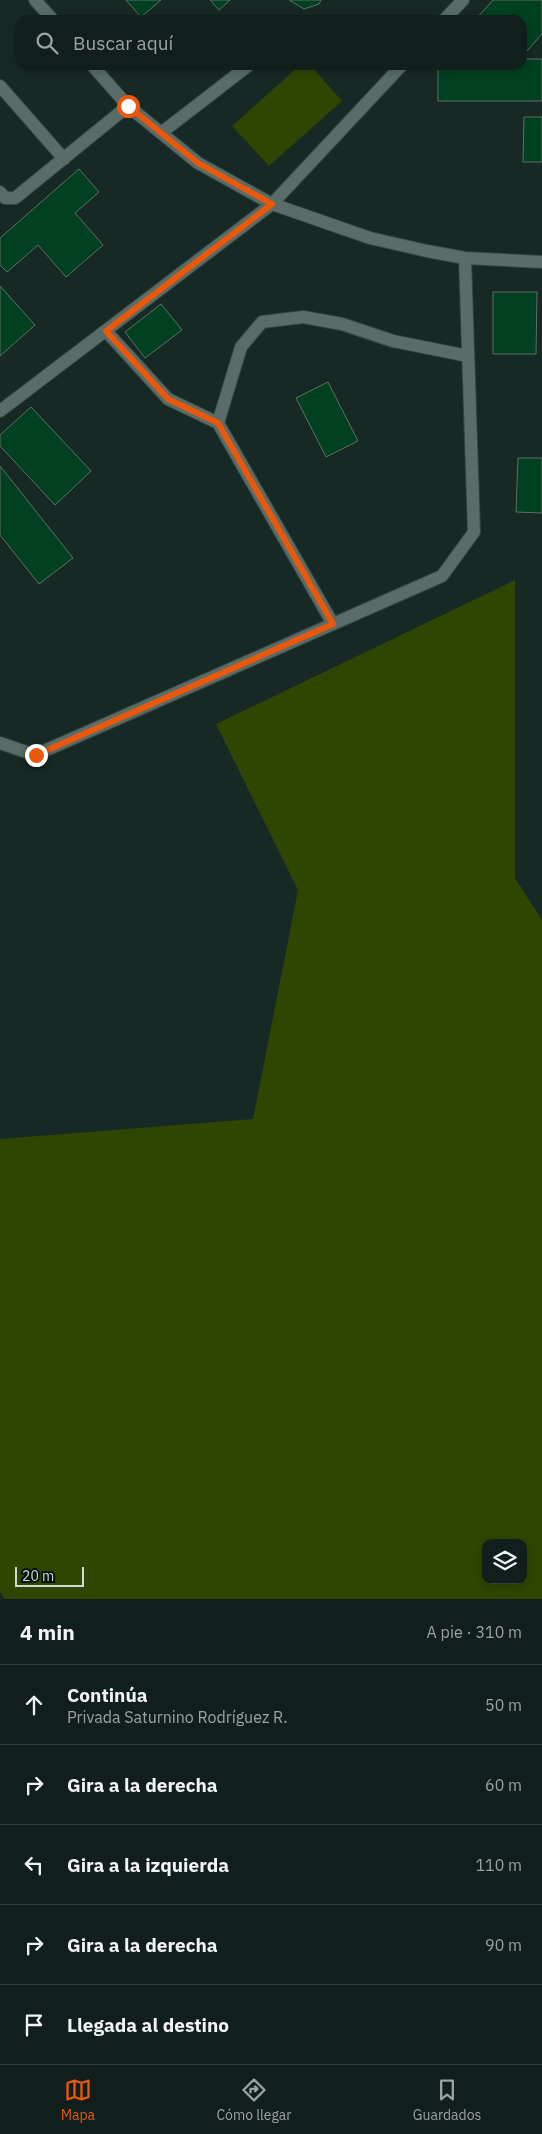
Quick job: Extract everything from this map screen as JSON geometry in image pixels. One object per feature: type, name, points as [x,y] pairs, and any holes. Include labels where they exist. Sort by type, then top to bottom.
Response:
[{"type":"lane","points":[[35,0],[48,15]]},
{"type":"lane","points":[[449,15],[463,0]]},
{"type":"lane","points":[[96,70],[128,106],[198,163],[272,204],[370,238],[465,258],[542,262]]},
{"type":"lane","points":[[161,133],[243,70]]},
{"type":"lane","points":[[0,411],[272,204],[397,70]]},
{"type":"lane","points":[[0,86],[64,159]]},
{"type":"lane","points":[[0,192],[5,198],[15,198],[128,106]]},
{"type":"lane","points":[[0,743],[36,755],[442,576],[474,532],[465,258]]},
{"type":"lane","points":[[218,423],[241,348],[262,322],[303,317],[342,324],[393,341],[468,356]]},
{"type":"lane","points":[[106,331],[168,399],[218,423],[333,624]]},
{"type":"green space","points":[[294,70],[314,70],[342,101],[269,166],[232,126]]},
{"type":"green space","points":[[515,580],[515,878],[542,920],[542,1599],[4,1599],[0,1591],[0,1139],[253,1119],[298,890],[216,724]]},
{"type":"building","points":[[126,0],[161,0],[143,15],[139,15]]},
{"type":"building","points":[[210,0],[230,0],[219,10]]},
{"type":"building","points":[[289,0],[321,0],[319,4],[304,9]]},
{"type":"building","points":[[493,0],[542,0],[542,34],[527,51],[527,15],[480,15]]},
{"type":"building","points":[[527,59],[542,59],[542,101],[438,101],[438,70],[527,70]]},
{"type":"building","points":[[524,117],[542,117],[542,162],[523,162]]},
{"type":"building","points":[[79,169],[99,192],[75,213],[103,245],[66,277],[38,245],[7,272],[0,265],[0,238]]},
{"type":"building","points":[[0,286],[35,325],[0,356]]},
{"type":"building","points":[[493,292],[537,292],[536,354],[493,354]]},
{"type":"building","points":[[161,304],[182,330],[145,358],[125,332]]},
{"type":"building","points":[[328,382],[358,441],[326,457],[296,398]]},
{"type":"building","points":[[31,407],[91,471],[55,505],[0,446],[0,435]]},
{"type":"building","points":[[518,458],[542,458],[542,513],[516,512]]},
{"type":"building","points":[[0,466],[73,558],[39,584],[0,535]]},
{"type":"route","points":[[36,755],[333,624],[218,423],[168,399],[106,331],[272,204],[198,163],[128,106]]}]
